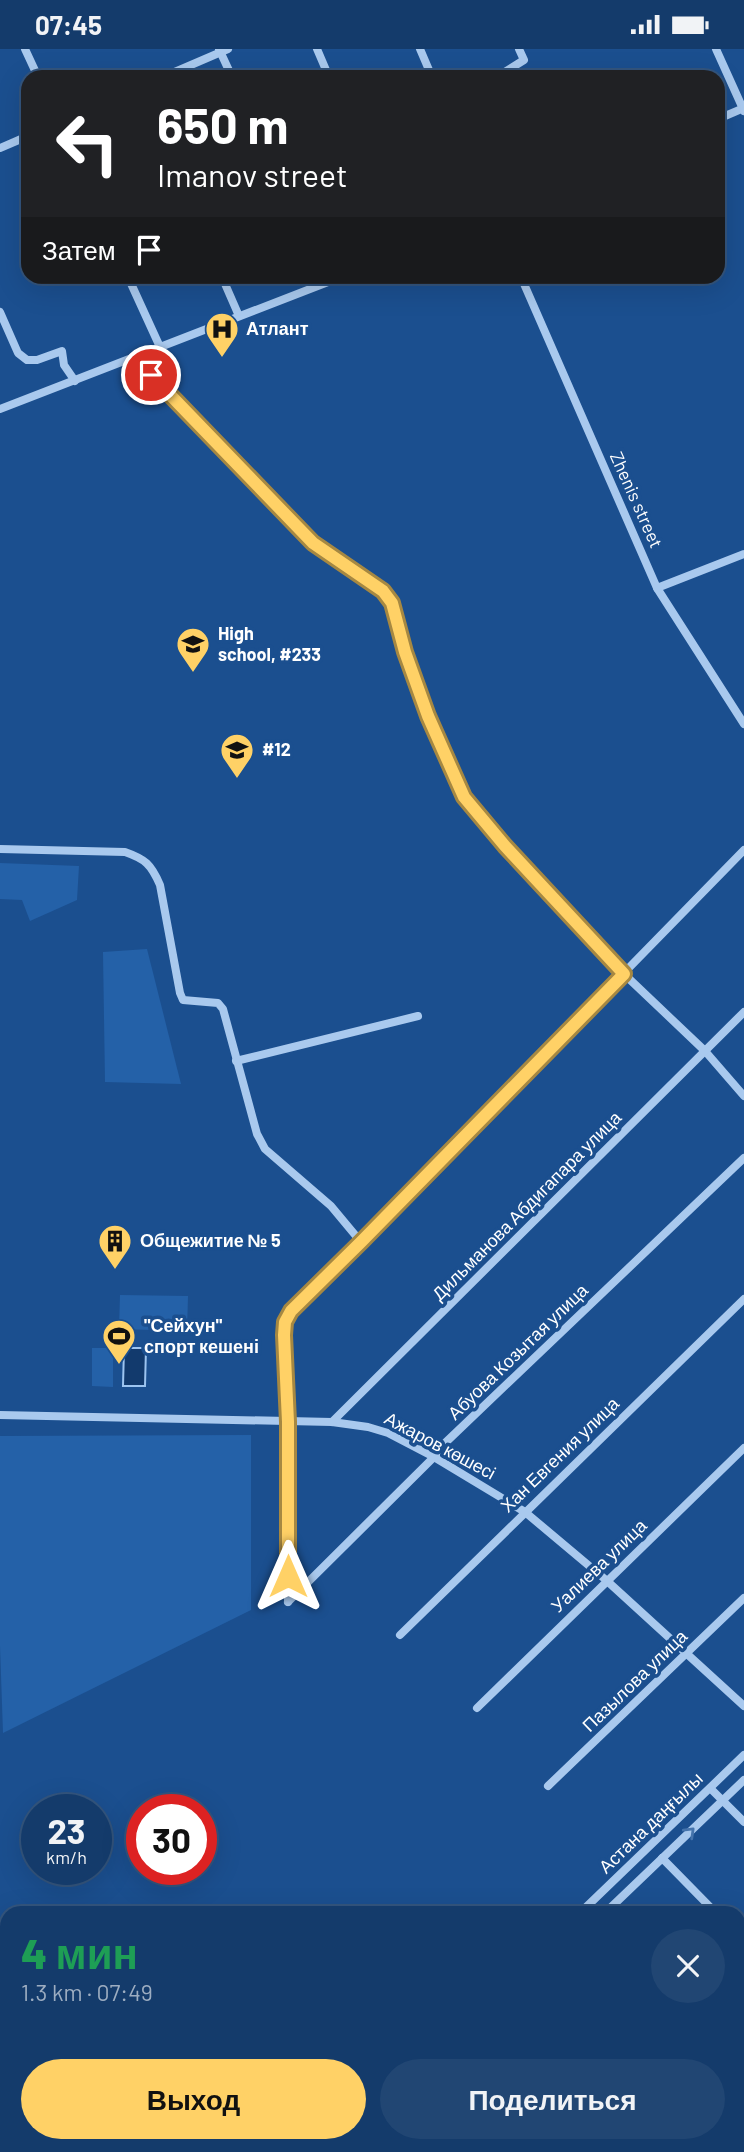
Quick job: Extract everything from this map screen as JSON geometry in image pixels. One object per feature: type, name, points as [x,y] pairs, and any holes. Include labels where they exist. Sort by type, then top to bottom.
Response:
[{"type":"street","points":[[25,49],[35,70]]},
{"type":"street","points":[[317,49],[326,70]]},
{"type":"street","points":[[420,49],[429,70]]},
{"type":"street","points":[[508,70],[524,60],[519,49]]},
{"type":"street","points":[[716,49],[744,109],[725,116]]},
{"type":"street","points":[[179,70],[223,50],[230,70]]},
{"type":"street","points":[[0,148],[21,139]]},
{"type":"street","points":[[131,284],[160,347]]},
{"type":"street","points":[[225,284],[239,316]]},
{"type":"street","points":[[0,409],[239,316],[312,284]]},
{"type":"street","name":"Zhenis street","points":[[524,284],[657,588],[744,725]]},
{"type":"street","points":[[0,312],[18,353],[27,360],[37,360],[62,351],[64,365],[75,381]]},
{"type":"street","points":[[134,357],[313,543],[383,591],[392,603],[405,652],[428,716],[464,797],[505,846],[624,974],[705,1051],[744,1096]]},
{"type":"street","points":[[657,588],[744,554]]},
{"type":"street","points":[[0,849],[125,852],[142,857],[153,870],[160,885],[180,993],[183,1000],[218,1003],[223,1009],[257,1134],[265,1149],[331,1206],[361,1242]]},
{"type":"street","points":[[288,1422],[285,1322],[291,1311],[744,850]]},
{"type":"street","name":"Дильманова Абдигапара улица","points":[[332,1422],[744,1012]]},
{"type":"street","points":[[236,1061],[418,1016]]},
{"type":"street","name":"Абуова Козытая улица","points":[[288,1422],[288,1602],[444,1444],[744,1158]]},
{"type":"street","name":"Хан Евгения улица","points":[[400,1635],[744,1299]]},
{"type":"street","name":"Ажаров көшесі","points":[[0,1415],[332,1422],[388,1433],[434,1457],[525,1512],[606,1580],[744,1706]]},
{"type":"street","name":"Уалиева улица","points":[[477,1708],[744,1448]]},
{"type":"street","name":"Пазылова улица","points":[[548,1786],[744,1598]]},
{"type":"street","name":"Астана даңғылы","points":[[587,1906],[744,1755]]},
{"type":"street","name":"Астана даңғылы","points":[[612,1906],[744,1780]]},
{"type":"street","points":[[711,1789],[744,1822]]},
{"type":"street","points":[[662,1858],[709,1906]]},
{"type":"shaded area","points":[[0,863],[79,866],[77,900],[30,921],[22,900],[0,899]]},
{"type":"shaded area","points":[[147,949],[181,1084],[105,1082],[103,952]]},
{"type":"shaded area","points":[[120,1295],[188,1296],[187,1331],[119,1329]]},
{"type":"shaded area","points":[[92,1348],[113,1348],[113,1387],[92,1386]]},
{"type":"shaded area","points":[[124,1348],[146,1348],[145,1386],[123,1386]]},
{"type":"shaded area","points":[[251,1435],[251,1610],[3,1733],[0,1646],[0,1436]]},
{"type":"place","name":"Атлант","points":[[222,359]]},
{"type":"place","name":"High school, #233","points":[[193,674]]},
{"type":"place","name":"#12","points":[[237,780]]},
{"type":"place","name":"Общежитие № 5","points":[[115,1271]]},
{"type":"place","name":"\"Сейхун\" спорт кешені","points":[[119,1366]]},
{"type":"route","points":[[151,375],[313,543],[383,591],[392,603],[405,652],[428,716],[464,797],[505,846],[624,974],[291,1311],[285,1322],[284,1335],[288,1422],[288,1576]]}]
